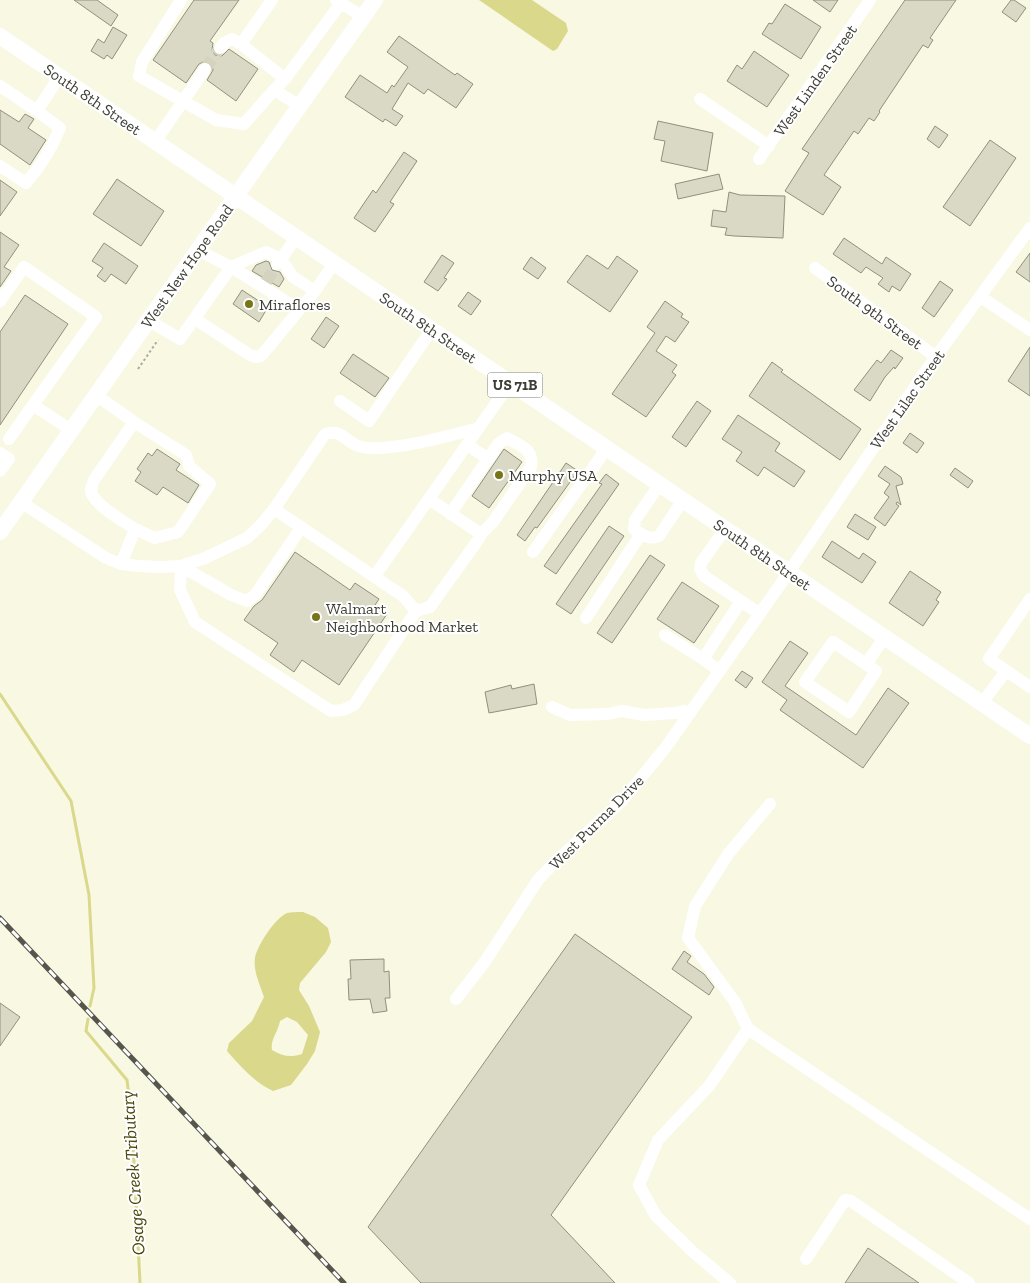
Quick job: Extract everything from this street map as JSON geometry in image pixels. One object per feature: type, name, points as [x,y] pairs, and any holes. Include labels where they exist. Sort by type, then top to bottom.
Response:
[{"type":"main road","name":"West New Hope Road","points":[[0,532],[375,0]]},
{"type":"main road","name":"South 8th Street","points":[[2,42],[59,77],[511,382],[1030,736]]},
{"type":"street","points":[[181,0],[142,62],[139,76],[183,103],[216,120],[244,124],[285,79],[338,2],[363,17]]},
{"type":"street","points":[[241,44],[272,0]]},
{"type":"street","name":"West Linden Street","points":[[759,159],[870,0]]},
{"type":"street","points":[[220,48],[224,43],[232,39],[285,79]]},
{"type":"street","points":[[155,142],[206,69]]},
{"type":"street","points":[[37,111],[59,77]]},
{"type":"street","points":[[0,86],[60,128],[52,150],[26,183],[0,166]]},
{"type":"street","points":[[274,90],[300,106]]},
{"type":"street","points":[[700,99],[769,146]]},
{"type":"street","name":"West Lilac Street","points":[[789,572],[936,357],[1030,228]]},
{"type":"street","points":[[279,262],[296,238]]},
{"type":"street","points":[[197,250],[265,284],[298,309]]},
{"type":"street","points":[[148,320],[180,339],[231,267],[266,252],[293,277],[314,291]]},
{"type":"street","points":[[195,319],[250,356],[261,356],[268,350],[334,263]]},
{"type":"street","points":[[0,301],[24,267],[96,317],[9,439]]},
{"type":"street","name":"South 9th Street","points":[[815,268],[936,357]]},
{"type":"street","points":[[981,297],[1030,330]]},
{"type":"street","points":[[340,401],[369,421],[432,329]]},
{"type":"street","points":[[374,578],[511,382]]},
{"type":"street","points":[[96,395],[186,455],[189,466],[210,484],[178,532],[155,538],[135,529],[92,496],[90,489],[94,480],[134,422]]},
{"type":"street","points":[[33,404],[71,430]]},
{"type":"street","points":[[21,502],[106,558],[121,564],[160,567],[181,566],[205,558],[247,538],[274,509],[325,434],[332,432],[340,434],[356,445],[369,448],[389,448],[479,428]]},
{"type":"street","points":[[181,566],[180,590],[195,622],[331,711],[343,710],[354,705],[416,611],[430,607],[481,534],[493,522],[531,467],[532,458],[528,451],[508,438],[499,443],[450,514]]},
{"type":"street","points":[[468,445],[488,459]]},
{"type":"street","points":[[533,552],[607,448]]},
{"type":"street","points":[[0,453],[9,458],[0,471]]},
{"type":"street","points":[[660,484],[635,520],[634,529],[641,534],[648,538],[660,536],[683,500]]},
{"type":"street","points":[[429,500],[481,534]]},
{"type":"street","points":[[274,509],[403,596],[416,611]]},
{"type":"street","points":[[181,566],[231,595],[247,601],[255,595],[301,528]]},
{"type":"street","points":[[725,528],[701,563],[700,569],[704,576],[760,614]]},
{"type":"street","points":[[121,564],[135,529]]},
{"type":"street","points":[[586,618],[641,534]]},
{"type":"street","name":"West Purma Drive","points":[[456,999],[484,963],[538,880],[622,801],[646,773],[789,572]]},
{"type":"street","points":[[1030,598],[1025,617],[989,659],[1030,687]]},
{"type":"street","points":[[703,659],[741,601]]},
{"type":"street","points":[[666,635],[720,671]]},
{"type":"street","points":[[866,664],[885,638]]},
{"type":"street","points":[[833,642],[866,664],[876,671],[849,712],[805,682],[833,642]]},
{"type":"street","points":[[982,703],[1006,671]]},
{"type":"street","points":[[552,706],[570,715],[608,714],[622,711],[644,715],[685,711],[690,713]]},
{"type":"street","points":[[770,804],[730,853],[695,906],[688,938],[735,1002],[748,1029],[1030,1219]]},
{"type":"street","points":[[730,1283],[693,1252],[656,1216],[639,1185],[658,1140],[709,1086],[748,1029]]},
{"type":"street","points":[[806,1259],[845,1200],[851,1201],[969,1283]]},
{"type":"path","points":[[138,368],[165,330]]},
{"type":"shaded area","points":[[479,0],[532,0],[566,23],[568,31],[557,49],[553,51]]},
{"type":"shaded area","points":[[303,912],[315,917],[328,928],[331,942],[326,952],[300,983],[299,990],[309,1006],[320,1032],[315,1051],[291,1085],[273,1091],[254,1079],[227,1051],[229,1043],[252,1021],[264,997],[255,968],[255,958],[259,947],[272,926],[282,916],[287,913]],"holes":[[[287,1017],[297,1022],[308,1035],[302,1054],[286,1056],[272,1050],[272,1043],[280,1021]]]},
{"type":"building","points":[[74,0],[97,0],[118,15],[111,26]]},
{"type":"building","points":[[194,0],[239,0],[210,41],[213,43],[212,50],[215,55],[222,56],[229,49],[258,69],[236,101],[207,80],[213,70],[209,62],[205,61],[199,64],[186,83],[153,60]]},
{"type":"building","points":[[813,0],[838,0],[830,12]]},
{"type":"building","points":[[905,0],[956,0],[930,38],[933,40],[928,48],[923,45],[874,121],[869,118],[858,134],[854,131],[824,175],[841,187],[823,215],[785,191],[809,153],[802,149]]},
{"type":"building","points":[[1011,0],[1026,8],[1016,22],[1002,12]]},
{"type":"building","points":[[785,4],[821,27],[801,59],[762,34],[769,23],[772,24]]},
{"type":"building","points":[[113,27],[127,35],[112,59],[107,55],[104,59],[91,51],[98,39],[104,43]]},
{"type":"building","points":[[399,36],[455,75],[457,73],[473,84],[456,108],[428,89],[424,94],[408,83],[392,109],[403,116],[396,126],[385,119],[383,122],[345,97],[360,75],[387,93],[392,85],[394,87],[408,67],[387,52]]},
{"type":"building","points":[[754,51],[789,75],[767,107],[727,81],[737,65],[742,69]]},
{"type":"building","points":[[0,110],[19,122],[25,114],[34,119],[28,128],[46,140],[30,165],[0,144]]},
{"type":"building","points":[[658,121],[713,133],[707,171],[661,161],[665,141],[654,139]]},
{"type":"building","points":[[935,126],[948,135],[939,148],[927,139]]},
{"type":"building","points":[[990,140],[1016,158],[970,226],[943,207]]},
{"type":"building","points":[[404,152],[417,161],[390,202],[394,204],[375,232],[354,218],[373,190],[376,193]]},
{"type":"building","points":[[719,174],[723,189],[678,199],[675,184]]},
{"type":"building","points":[[117,179],[164,211],[141,246],[93,214]]},
{"type":"building","points":[[0,180],[17,192],[0,216]]},
{"type":"building","points":[[729,192],[740,195],[785,196],[783,238],[725,235],[727,228],[711,226],[713,210],[726,212]]},
{"type":"building","points":[[0,232],[19,245],[4,267],[11,271],[0,287]]},
{"type":"building","points":[[844,238],[882,264],[886,257],[911,274],[900,291],[892,286],[889,292],[878,284],[883,278],[866,267],[861,273],[833,254]]},
{"type":"building","points":[[104,243],[138,266],[126,284],[111,274],[105,282],[97,276],[103,268],[92,261]]},
{"type":"building","points":[[1030,253],[1030,282],[1016,272]]},
{"type":"building","points":[[442,255],[454,263],[444,278],[447,279],[438,291],[424,282]]},
{"type":"building","points":[[587,255],[608,269],[617,256],[638,271],[610,312],[567,282]]},
{"type":"building","points":[[531,257],[546,268],[538,279],[523,269]]},
{"type":"building","points":[[266,261],[269,262],[272,270],[280,272],[284,279],[279,287],[252,271],[256,265]]},
{"type":"building","points":[[940,281],[953,290],[934,317],[922,308]]},
{"type":"building","points":[[242,290],[268,307],[259,322],[233,304]]},
{"type":"building","points":[[468,292],[481,301],[471,315],[458,306]]},
{"type":"building","points":[[25,295],[68,324],[0,425],[0,332]]},
{"type":"building","points":[[665,301],[683,314],[681,317],[689,322],[675,342],[666,336],[656,351],[677,365],[672,372],[676,375],[646,417],[612,394],[655,333],[647,327]]},
{"type":"building","points":[[326,317],[339,326],[324,348],[311,339]]},
{"type":"building","points":[[1030,347],[1030,396],[1008,381]]},
{"type":"building","points":[[891,350],[903,358],[895,369],[894,367],[885,377],[870,401],[854,390],[877,360],[881,363]]},
{"type":"building","points":[[353,354],[389,378],[375,397],[340,373]]},
{"type":"building","points":[[772,362],[783,370],[781,372],[861,429],[840,460],[749,396]]},
{"type":"building","points":[[697,401],[711,411],[686,447],[672,437]]},
{"type":"building","points":[[738,415],[780,443],[775,451],[805,471],[794,487],[764,467],[758,476],[736,461],[742,452],[722,439]]},
{"type":"building","points":[[910,433],[924,443],[917,453],[903,443]]},
{"type":"building","points":[[157,449],[180,464],[176,470],[199,485],[188,503],[163,487],[157,495],[135,481],[141,472],[137,469],[148,453],[152,456]]},
{"type":"building","points":[[504,449],[522,462],[489,508],[472,496]]},
{"type":"building","points":[[566,463],[578,471],[537,528],[535,527],[525,541],[517,535]]},
{"type":"building","points":[[885,466],[901,477],[903,484],[896,486],[901,505],[897,502],[896,504],[899,506],[885,526],[874,518],[889,497],[884,493],[890,484],[878,476]]},
{"type":"building","points":[[955,468],[973,481],[968,488],[950,475]]},
{"type":"building","points":[[606,474],[619,484],[556,574],[544,566],[602,484],[599,483]]},
{"type":"building","points":[[855,514],[876,527],[868,540],[847,527]]},
{"type":"building","points":[[609,526],[624,536],[571,614],[556,604]]},
{"type":"building","points":[[832,541],[859,559],[863,553],[876,562],[862,583],[822,557]]},
{"type":"building","name":"Walmart Neighborhood Market","points":[[295,552],[350,590],[355,583],[379,599],[375,605],[387,614],[339,685],[302,660],[294,672],[270,655],[278,643],[244,620],[254,606],[262,600]]},
{"type":"building","points":[[650,555],[665,565],[612,643],[597,633]]},
{"type":"building","points":[[910,571],[941,592],[936,600],[939,602],[923,626],[889,603]]},
{"type":"building","points":[[682,582],[719,606],[694,643],[657,619]]},
{"type":"building","points":[[790,641],[808,653],[785,686],[856,735],[888,688],[909,703],[863,768],[780,710],[787,700],[762,682]]},
{"type":"building","points":[[742,671],[753,678],[746,688],[735,680]]},
{"type":"building","points":[[534,684],[537,704],[489,713],[485,692],[511,685],[512,689]]},
{"type":"building","points":[[575,934],[692,1017],[551,1215],[615,1283],[421,1283],[368,1227]]},
{"type":"building","points":[[684,951],[691,956],[687,962],[704,974],[714,987],[709,995],[672,969]]},
{"type":"building","points":[[384,959],[384,972],[389,971],[390,998],[385,998],[387,1011],[373,1013],[370,999],[349,1000],[348,979],[351,979],[350,960]]},
{"type":"building","points":[[0,1003],[20,1017],[0,1046]]},
{"type":"building","points":[[868,1248],[919,1283],[845,1283]]},
{"type":"waterway","name":"Osage Creek Tributary","points":[[0,694],[71,801],[89,895],[94,988],[90,1006]]},
{"type":"waterway","name":"Osage Creek Tributary","points":[[88,1019],[86,1031],[127,1080],[132,1122],[140,1283]]},
{"type":"tunnel","points":[[205,69],[220,48]]},
{"type":"tunnel","points":[[266,282],[277,264]]},
{"type":"railway","points":[[0,918],[344,1283]]},
{"type":"place","name":"Miraflores","points":[[249,304]]},
{"type":"place","name":"Murphy USA","points":[[499,475]]},
{"type":"place","name":"Walmart Neighborhood Market","points":[[316,617]]}]
